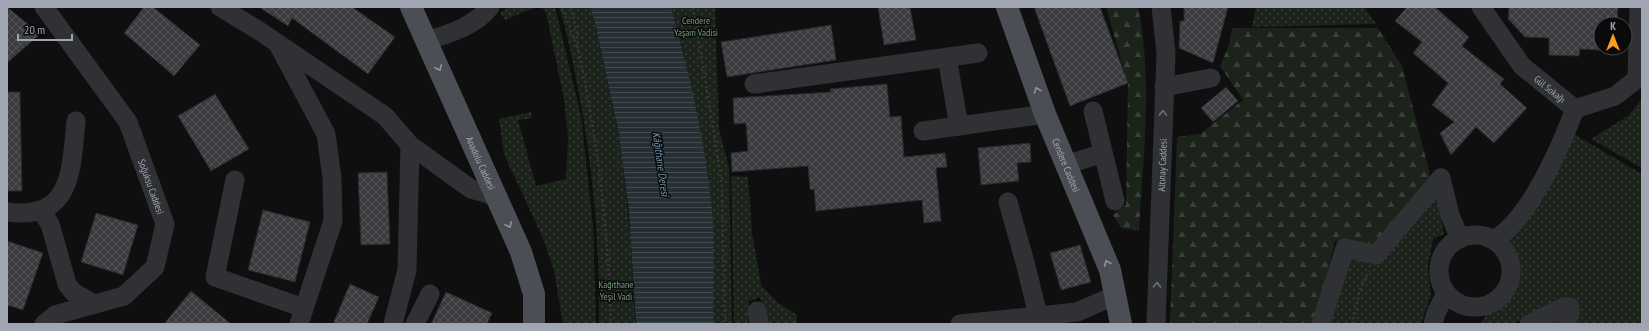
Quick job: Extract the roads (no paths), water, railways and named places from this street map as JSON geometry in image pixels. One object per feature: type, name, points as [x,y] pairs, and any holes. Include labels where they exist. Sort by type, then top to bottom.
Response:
[{"type":"main road","name":"Anadolu Caddesi","points":[[410,7],[521,252],[534,294],[534,324]]},
{"type":"main road","name":"Cendere Caddesi","points":[[1008,7],[1045,114],[1110,270],[1119,314]]},
{"type":"main road","points":[[534,294],[546,324]]},
{"type":"street","name":"Soğuksu Caddesi","points":[[44,7],[128,122],[165,224],[155,267],[124,296],[55,315],[44,324]]},
{"type":"street","points":[[220,7],[277,43],[385,116],[410,145],[471,189],[496,196]]},
{"type":"street","points":[[426,41],[447,35],[482,18],[490,7]]},
{"type":"street","name":"Altınay Caddesi","points":[[1156,324],[1166,53],[1161,7]]},
{"type":"street","points":[[1639,7],[1640,77]]},
{"type":"street","name":"Gül Sokağı","points":[[1484,9],[1522,66],[1575,109],[1615,96],[1640,77]]},
{"type":"street","points":[[236,180],[215,277],[302,316],[333,221],[332,178],[326,134],[277,43]]},
{"type":"street","points":[[754,84],[978,53]]},
{"type":"street","points":[[947,57],[959,126]]},
{"type":"street","points":[[1164,87],[1211,78]]},
{"type":"street","points":[[1494,240],[1505,233],[1530,202],[1564,139],[1575,109]]},
{"type":"street","points":[[1093,111],[1115,201]]},
{"type":"street","points":[[923,131],[1045,114]]},
{"type":"street","points":[[7,212],[15,214],[41,210],[57,202],[67,184],[76,121]]},
{"type":"street","points":[[393,324],[407,270],[410,145]]},
{"type":"street","points":[[1066,165],[1103,153]]},
{"type":"street","points":[[1321,324],[1345,248],[1376,255],[1441,178],[1450,215],[1460,239]]},
{"type":"street","points":[[1008,202],[1039,320]]},
{"type":"street","points":[[41,210],[50,224],[67,284],[73,292],[94,304]]},
{"type":"street","points":[[1471,235],[1483,236],[1494,240],[1503,247],[1509,257],[1512,268],[1511,280],[1506,290],[1498,299],[1488,305],[1477,307],[1465,306],[1455,301],[1446,293],[1440,278],[1440,263],[1444,253],[1451,244],[1460,239],[1471,235]]},
{"type":"street","points":[[1436,320],[1446,293]]},
{"type":"street","points":[[415,324],[430,294]]},
{"type":"street","points":[[1529,324],[1564,307],[1570,307],[1570,314],[1564,324]]},
{"type":"street","points":[[960,324],[1039,320],[1077,312],[1119,314]]},
{"type":"water","name":"Kâğıthane Deresi","points":[[590,7],[671,7],[696,107],[709,183],[712,209],[714,266],[713,324],[636,324],[629,212],[619,134],[595,23]]},
{"type":"park label","name":"Cendere Yaşam Vadisi","points":[[696,26]]},
{"type":"park label","name":"Kağıthane Yeşil Vadi","points":[[616,290]]}]
